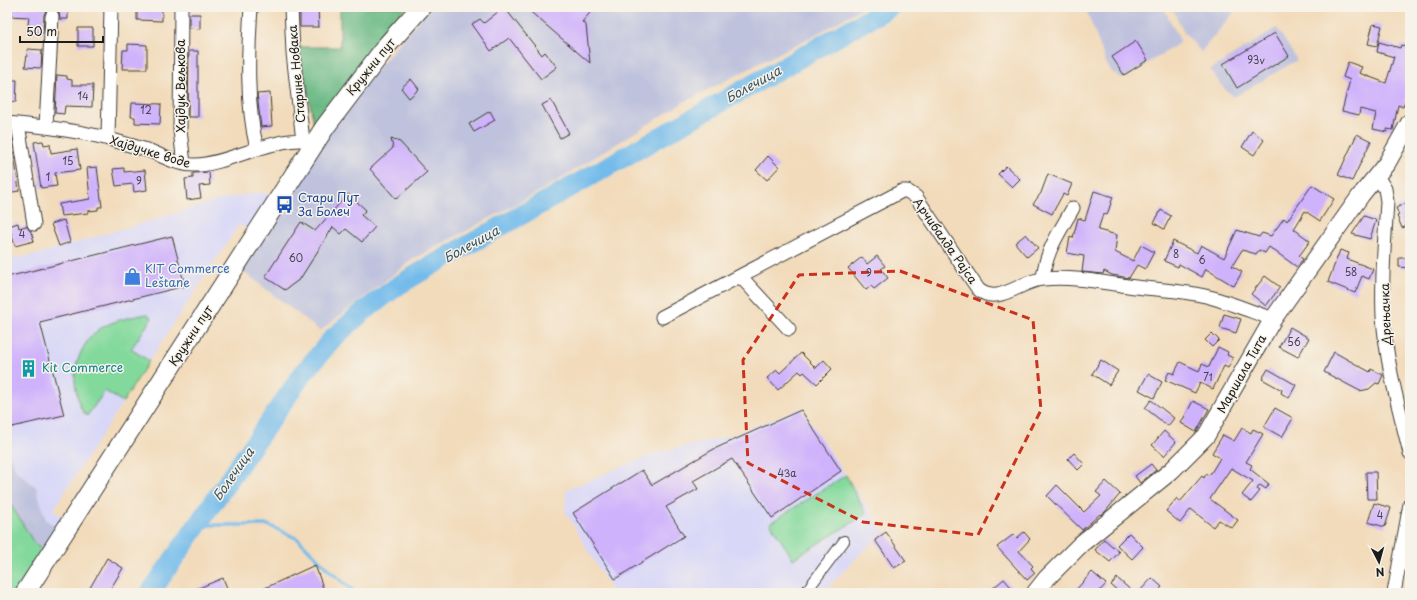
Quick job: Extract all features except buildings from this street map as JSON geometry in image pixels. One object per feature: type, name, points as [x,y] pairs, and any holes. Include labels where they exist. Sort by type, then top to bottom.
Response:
[{"type":"main road","name":"Кружни пут","points":[[25,593],[309,142],[421,7]]},
{"type":"street","points":[[108,139],[111,7]]},
{"type":"street","name":"Хајдук Вељкова","points":[[182,7],[180,130],[184,164]]},
{"type":"street","points":[[251,7],[251,120],[258,149]]},
{"type":"street","name":"Старине Новака","points":[[291,7],[293,53],[309,142]]},
{"type":"street","points":[[46,126],[52,16]]},
{"type":"street","name":"Маршала Тита","points":[[1034,593],[1081,544],[1171,470],[1206,436],[1273,319],[1361,195],[1393,154],[1410,122]]},
{"type":"street","points":[[12,124],[34,224]]},
{"type":"street","name":"Хајдучке воде","points":[[12,124],[46,126],[108,139],[184,164],[198,165],[209,164],[258,149],[293,141],[309,142]]},
{"type":"street","name":"Дрењачка","points":[[1377,176],[1385,189],[1387,201],[1383,316],[1386,347],[1391,379],[1410,453]]},
{"type":"street","name":"Арчибалда Рајса","points":[[662,317],[741,277],[902,191],[907,191],[916,197],[982,293],[989,295],[1005,293],[1033,281],[1042,279],[1096,282],[1212,297],[1273,319]]},
{"type":"street","points":[[1042,279],[1048,252],[1073,208]]},
{"type":"street","points":[[741,277],[789,328]]},
{"type":"street","points":[[1394,593],[1408,532],[1410,504]]},
{"type":"street","points":[[805,593],[844,541]]},
{"type":"highlighted area","points":[[900,271],[1033,320],[1041,410],[978,535],[863,522],[748,463],[743,360],[799,275]]},
{"type":"shaded area","points":[[430,7],[864,7],[824,30],[684,102],[542,190],[412,260],[320,331],[240,269],[315,143]]},
{"type":"shaded area","points":[[1085,7],[1163,7],[1181,42],[1123,79],[1113,73],[1107,65]]},
{"type":"shaded area","points":[[1172,7],[1238,7],[1201,52],[1183,31]]},
{"type":"shaded area","points":[[1277,28],[1297,60],[1234,97],[1223,87],[1210,70]]},
{"type":"shaded area","points":[[260,192],[272,196],[250,230],[239,225],[149,361],[131,349],[152,318],[147,314],[105,326],[93,334],[83,350],[76,363],[81,411],[87,416],[105,391],[123,402],[53,510],[64,518],[58,528],[46,520],[36,487],[16,471],[7,449],[7,259],[35,255],[223,199]]},
{"type":"shaded area","points":[[801,408],[883,531],[822,593],[662,593],[659,589],[640,593],[613,593],[565,511],[566,490],[652,454],[730,436]]},
{"type":"shaded area","points":[[7,449],[16,471],[36,487],[46,520],[58,528],[44,550],[34,543],[7,498]]},
{"type":"green space","points":[[340,7],[406,7],[382,34],[315,130],[299,47],[340,47]]},
{"type":"green space","points":[[147,314],[152,318],[131,349],[149,361],[123,402],[105,391],[87,416],[79,404],[75,380],[77,362],[85,344],[105,326],[120,320]]},
{"type":"green space","points":[[846,475],[866,514],[793,559],[770,523]]},
{"type":"green space","points":[[7,498],[34,543],[44,550],[15,593],[7,593]]},
{"type":"waterway","name":"Болечица","points":[[150,593],[302,375],[333,338],[365,310],[399,285],[429,267],[890,7]]},
{"type":"waterway","points":[[198,525],[268,525],[298,539],[331,572],[356,593]]},
{"type":"place","name":"Стари Пут За Болеч","points":[[285,205]]},
{"type":"place","name":"KIT Commerce Leštane","points":[[132,276]]},
{"type":"place","name":"Kit Commerce","points":[[29,368]]}]
